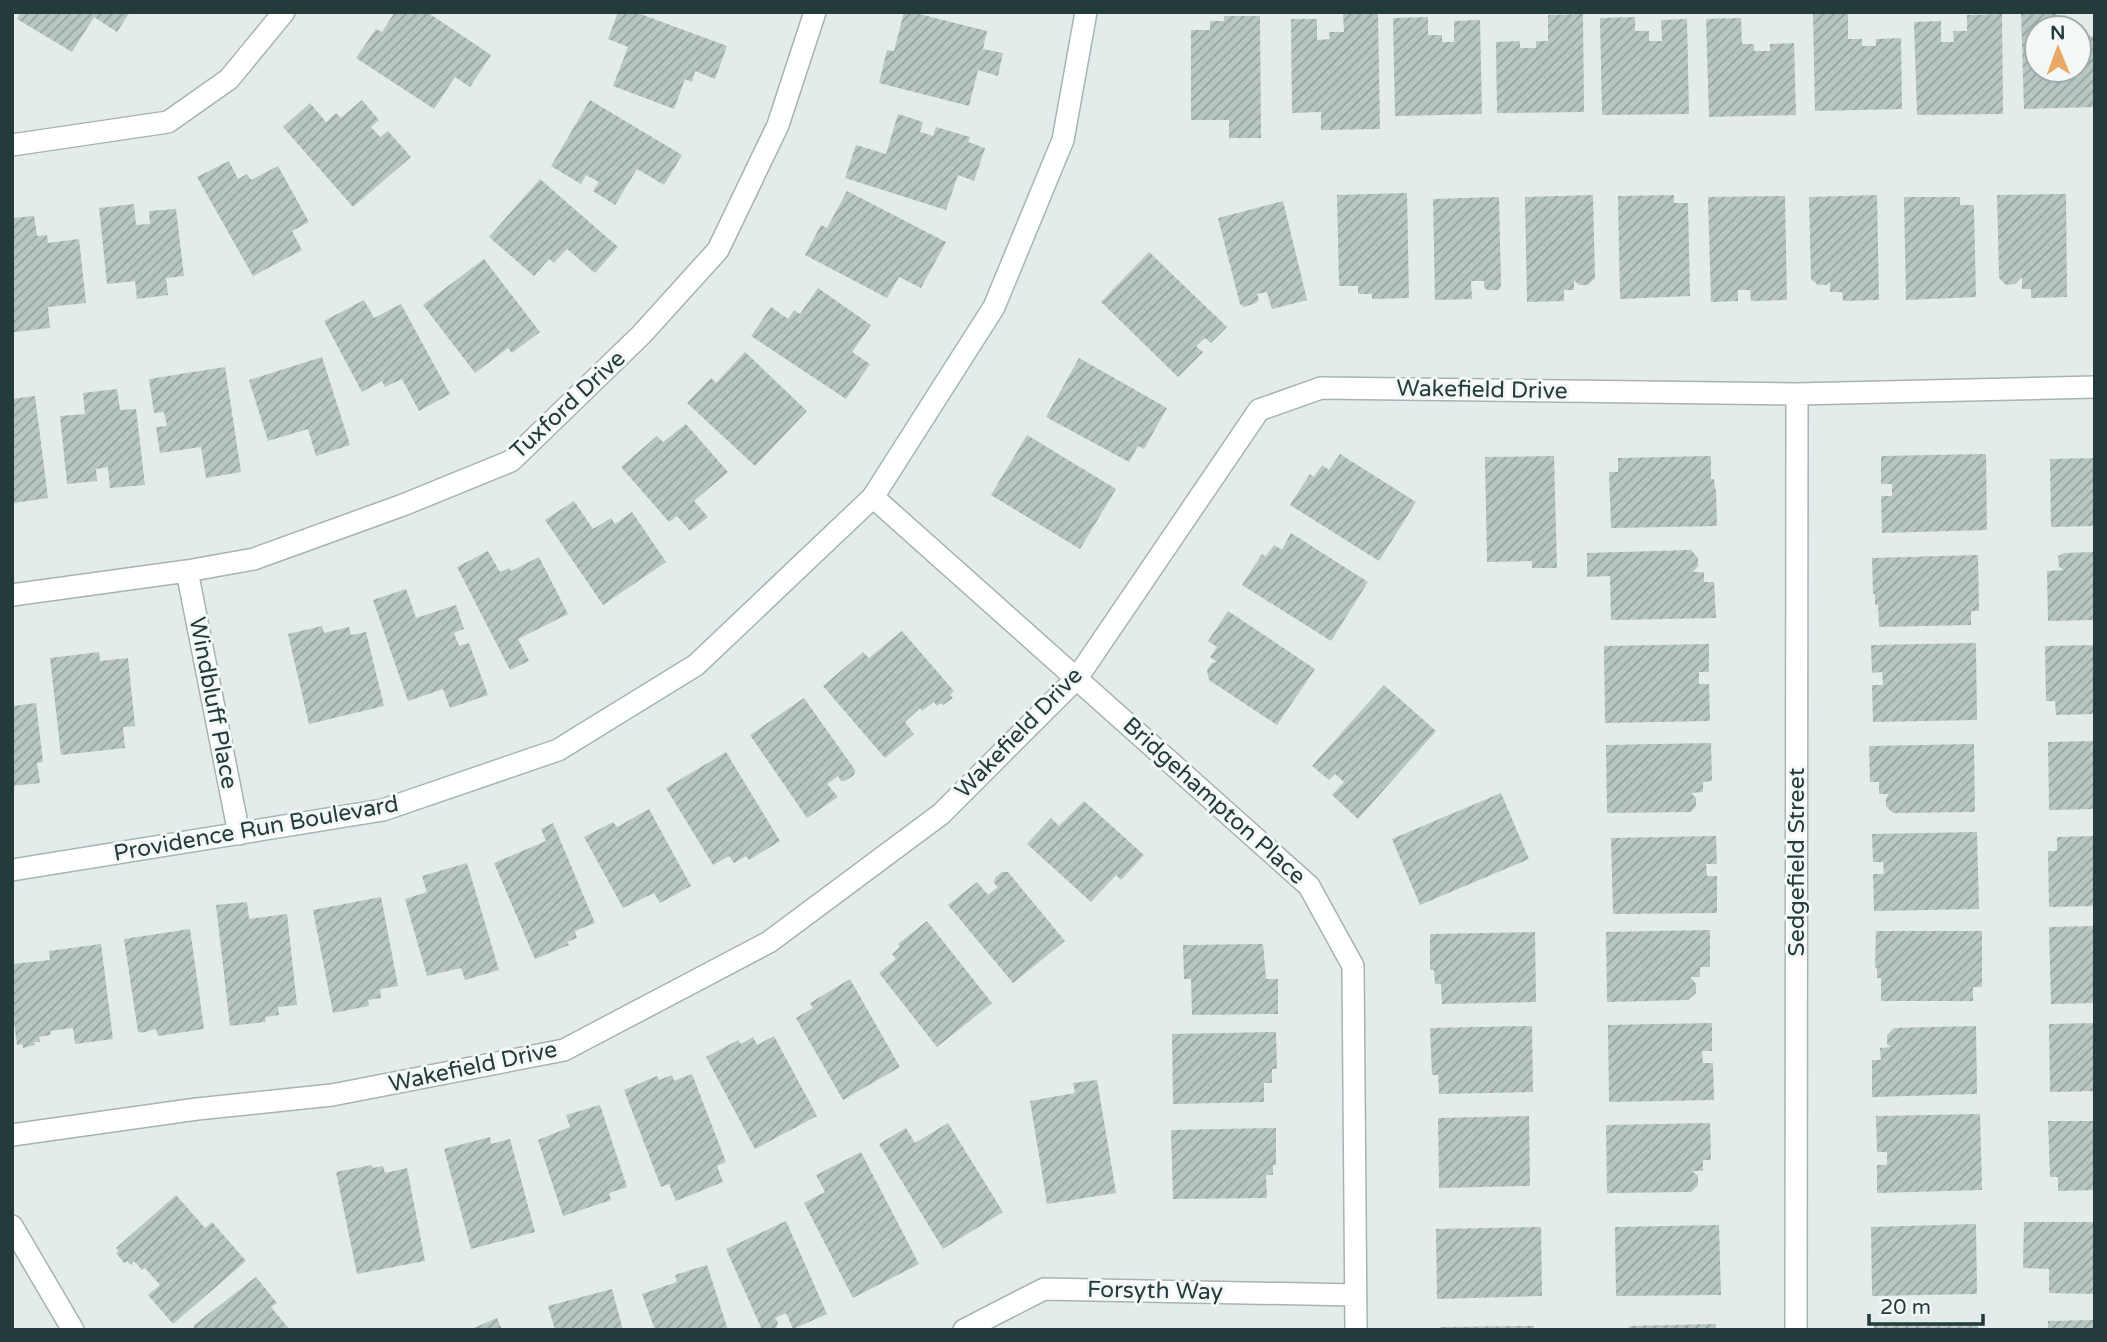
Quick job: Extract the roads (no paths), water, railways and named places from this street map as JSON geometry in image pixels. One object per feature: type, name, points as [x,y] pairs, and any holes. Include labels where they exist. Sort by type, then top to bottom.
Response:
[{"type":"street","points":[[12,145],[167,122],[229,79],[284,12]]},
{"type":"street","name":"Tuxford Drive","points":[[12,595],[254,559],[403,505],[510,461],[642,334],[718,250],[778,125],[815,12]]},
{"type":"street","name":"Providence Run Boulevard","points":[[12,870],[383,810],[558,750],[696,665],[873,497],[994,307],[1063,140],[1086,12]]},
{"type":"street","name":"Wakefield Drive","points":[[12,1135],[197,1109],[332,1096],[564,1049],[769,942],[941,814],[1077,678],[1259,410],[1321,388],[1797,394],[2095,387]]},
{"type":"street","name":"Sedgefield Street","points":[[1796,1330],[1797,394]]},
{"type":"street","name":"Bridgehampton Place","points":[[873,497],[1309,886],[1353,966],[1356,1330]]},
{"type":"street","name":"Windbluff Place","points":[[187,571],[239,834]]},
{"type":"street","points":[[12,1226],[73,1330]]},
{"type":"street","name":"Forsyth Way","points":[[964,1330],[1044,1289],[1355,1295]]}]
